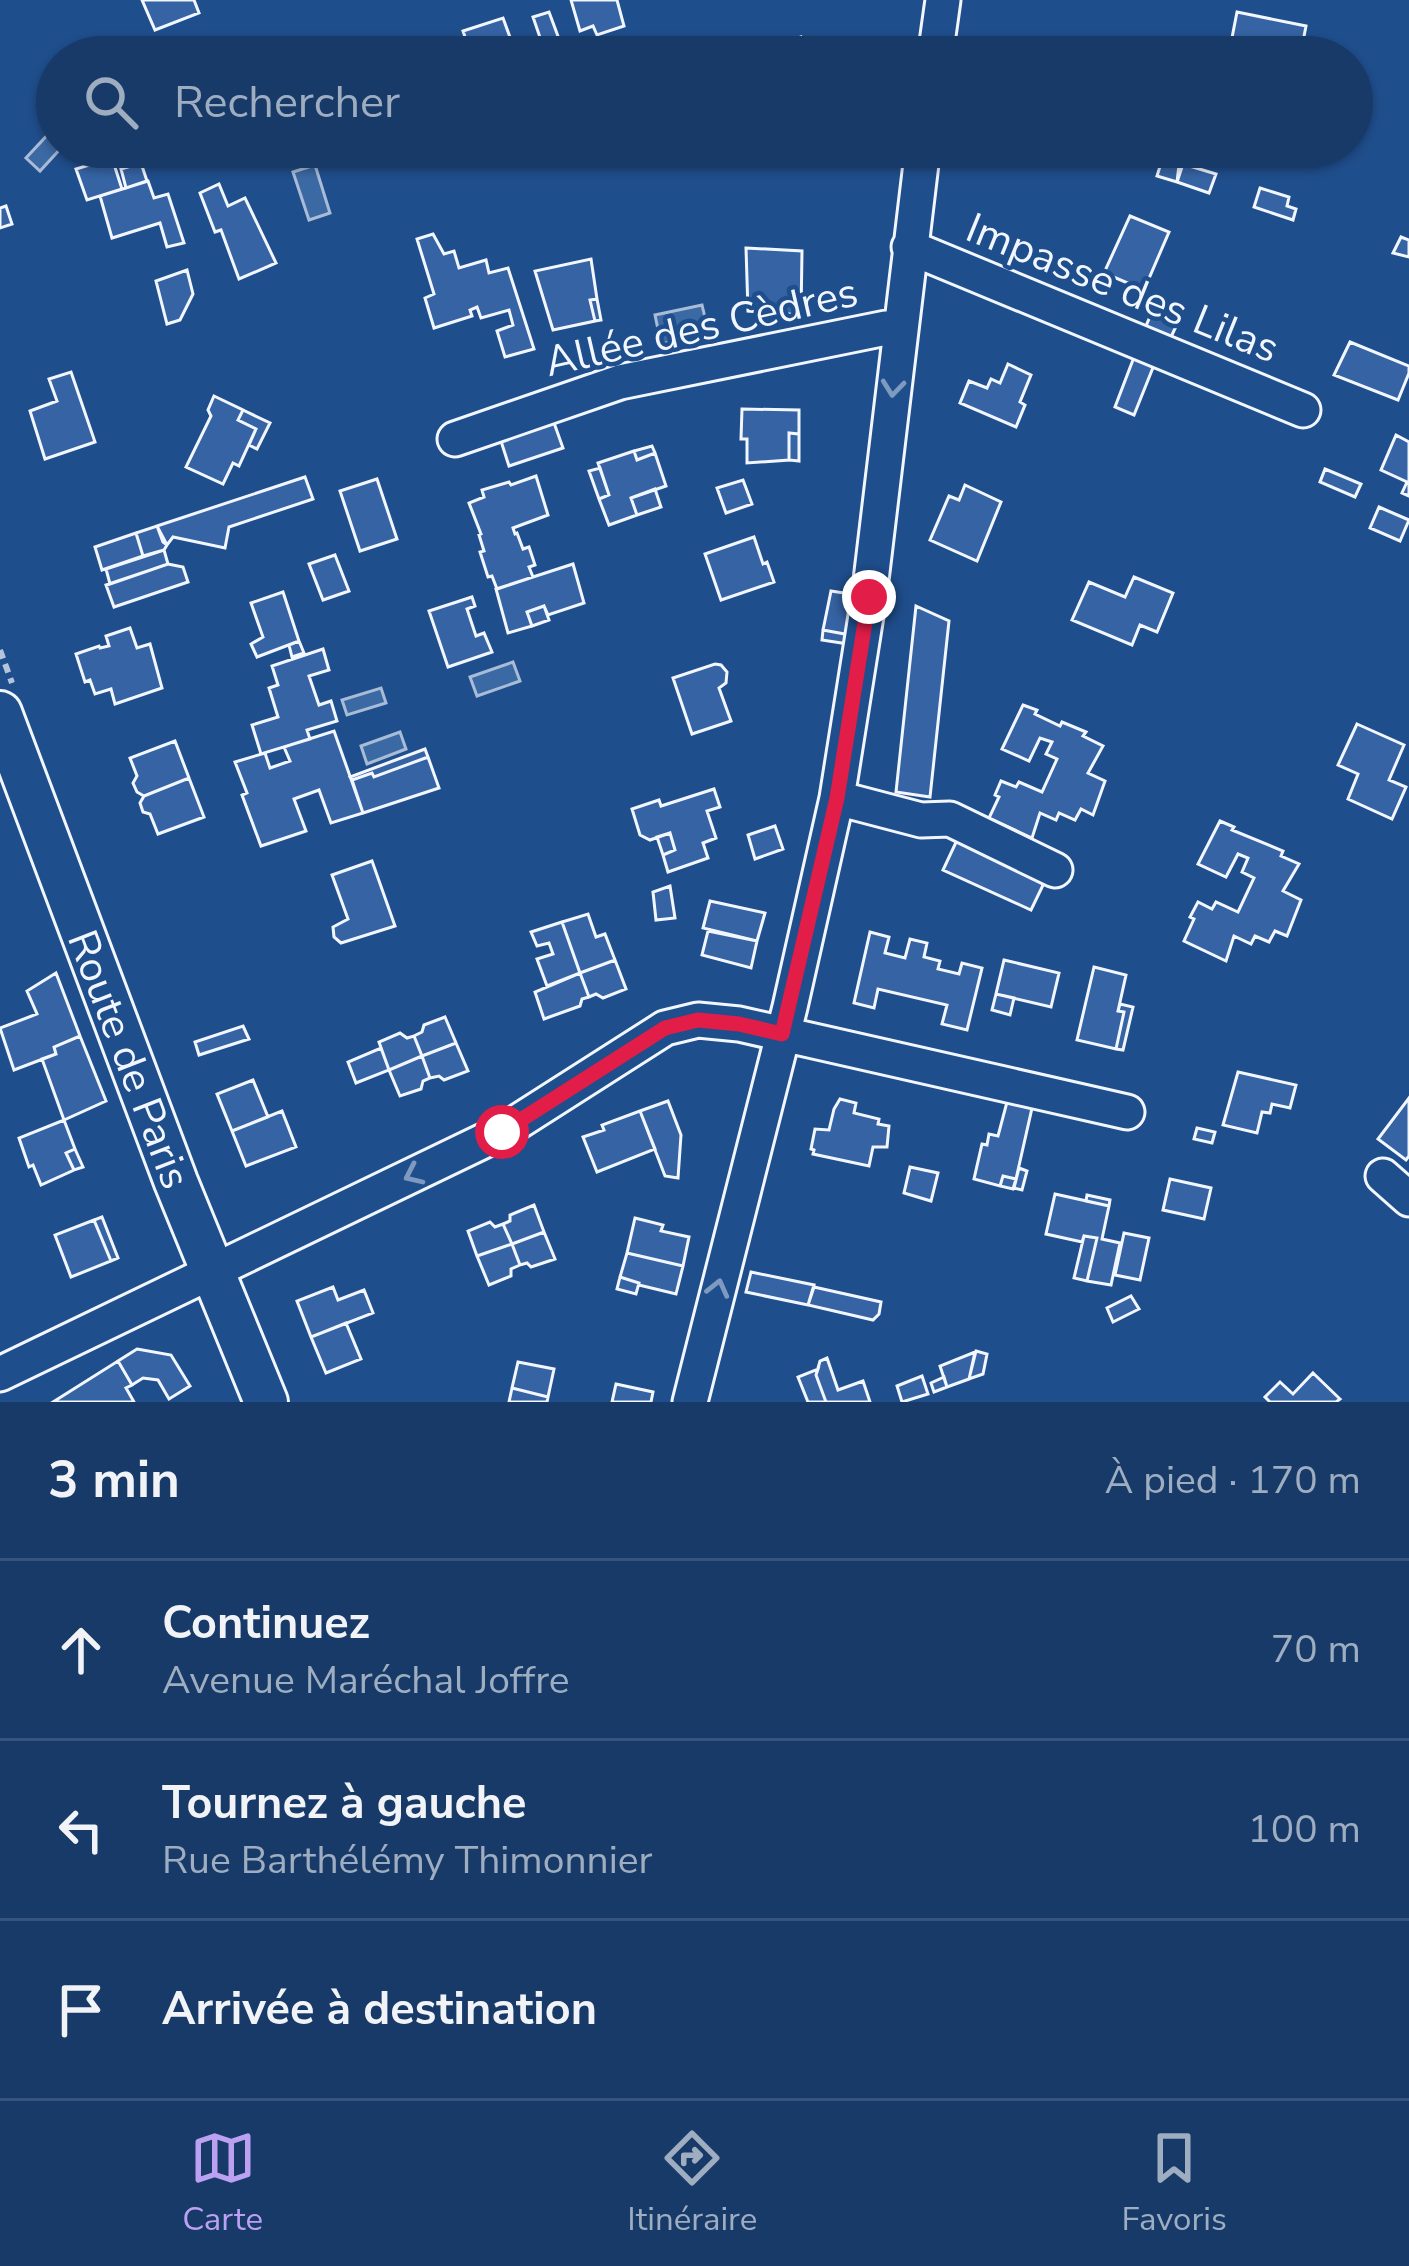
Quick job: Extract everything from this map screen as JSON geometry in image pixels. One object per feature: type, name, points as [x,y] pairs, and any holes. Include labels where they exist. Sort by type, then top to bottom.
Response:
[{"type":"main road","name":"Route de Paris","points":[[1,731],[250,1402]]},
{"type":"main road","name":"Route de Paris","points":[[206,1274],[266,1402]]},
{"type":"street","points":[[938,36],[943,0]]},
{"type":"street","points":[[690,1402],[837,798],[869,597],[920,168]]},
{"type":"street","name":"Impasse des Lilas","points":[[909,247],[1303,410]]},
{"type":"street","name":"Allée des Cèdres","points":[[455,439],[620,382],[900,328]]},
{"type":"street","points":[[837,798],[921,820],[950,819],[1055,870]]},
{"type":"street","points":[[0,1374],[502,1132],[665,1028],[698,1020],[739,1024],[1127,1112]]},
{"type":"street","points":[[1383,1176],[1409,1199]]},
{"type":"water","points":[[36,147],[36,167],[26,158]]},
{"type":"water","points":[[316,168],[330,213],[309,220],[293,172]]},
{"type":"water","points":[[702,305],[709,334],[661,344],[655,315]]},
{"type":"water","points":[[513,662],[520,681],[477,696],[470,677]]},
{"type":"water","points":[[381,688],[386,703],[347,715],[342,700]]},
{"type":"water","points":[[400,732],[406,749],[367,764],[361,746]]},
{"type":"building","points":[[142,0],[194,0],[199,13],[155,30]]},
{"type":"building","points":[[571,0],[617,0],[624,26],[597,35],[593,26],[580,31]]},
{"type":"building","points":[[549,12],[558,36],[540,36],[533,17]]},
{"type":"building","points":[[1237,12],[1306,26],[1304,36],[1232,36]]},
{"type":"building","points":[[503,18],[510,36],[465,36],[463,31]]},
{"type":"building","points":[[115,168],[122,189],[87,200],[76,169]]},
{"type":"building","points":[[143,168],[147,181],[126,188],[121,169]]},
{"type":"building","points":[[1160,168],[1179,168],[1177,182],[1157,176]]},
{"type":"building","points":[[1182,168],[1216,174],[1209,193],[1177,182]]},
{"type":"building","points":[[148,181],[154,198],[168,194],[184,243],[167,247],[160,223],[112,238],[100,196]]},
{"type":"building","points":[[219,184],[228,206],[245,198],[276,263],[239,279],[221,230],[215,232],[200,193]]},
{"type":"building","points":[[1260,188],[1289,197],[1287,206],[1296,209],[1293,220],[1254,207]]},
{"type":"building","points":[[6,206],[12,224],[0,228],[0,208]]},
{"type":"building","points":[[1130,216],[1169,232],[1144,290],[1104,273]]},
{"type":"building","points":[[433,234],[444,254],[454,251],[459,268],[486,260],[489,273],[508,268],[534,349],[505,357],[497,331],[513,325],[509,310],[481,318],[477,307],[470,310],[472,316],[434,328],[425,298],[434,294],[417,239]]},
{"type":"building","points":[[1401,237],[1409,240],[1409,257],[1393,253]]},
{"type":"building","points":[[746,248],[802,251],[801,315],[748,311]]},
{"type":"building","points":[[591,259],[597,299],[590,300],[595,321],[553,330],[535,271]]},
{"type":"building","points":[[187,270],[193,294],[180,320],[167,324],[156,281]]},
{"type":"building","points":[[597,299],[601,320],[595,321],[590,300]]},
{"type":"building","points":[[1154,307],[1180,318],[1171,337],[1146,326]]},
{"type":"building","points":[[1350,342],[1409,366],[1398,400],[1334,375]]},
{"type":"building","points":[[1136,352],[1156,360],[1134,415],[1115,407]]},
{"type":"building","points":[[1008,364],[1031,375],[1016,427],[960,403],[969,381],[987,388],[991,379],[1000,383]]},
{"type":"building","points":[[71,372],[95,442],[45,459],[30,411],[57,401],[49,379]]},
{"type":"building","points":[[214,396],[243,410],[238,420],[256,429],[239,466],[233,463],[223,484],[186,467],[211,416],[208,410]]},
{"type":"building","points":[[742,409],[799,410],[799,434],[789,433],[789,460],[747,463],[747,439],[741,439]]},
{"type":"building","points":[[243,410],[270,423],[257,449],[249,445],[256,429],[238,420]]},
{"type":"building","points":[[553,420],[563,448],[509,466],[500,438]]},
{"type":"building","points":[[789,433],[799,434],[799,461],[789,460]]},
{"type":"building","points":[[1396,435],[1409,442],[1409,496],[1402,493],[1407,482],[1381,470]]},
{"type":"building","points":[[652,446],[655,453],[637,460],[634,451]]},
{"type":"building","points":[[634,451],[637,460],[655,453],[666,486],[631,498],[637,515],[609,525],[599,499],[609,495],[598,463]]},
{"type":"building","points":[[600,468],[609,495],[599,499],[589,471]]},
{"type":"building","points":[[1325,469],[1361,484],[1355,497],[1320,482]]},
{"type":"building","points":[[536,476],[548,515],[513,528],[523,549],[529,547],[533,577],[497,589],[492,576],[488,577],[480,552],[484,551],[481,534],[469,503],[484,497],[482,490]]},
{"type":"building","points":[[305,477],[313,499],[229,527],[225,548],[173,537],[167,545],[163,542],[157,526]]},
{"type":"building","points":[[377,479],[397,539],[360,551],[340,491]]},
{"type":"building","points":[[743,480],[752,504],[726,513],[717,488]]},
{"type":"building","points":[[965,485],[1001,502],[977,561],[930,540],[949,496],[959,500]]},
{"type":"building","points":[[655,489],[661,507],[637,515],[631,498]]},
{"type":"building","points":[[1379,507],[1409,520],[1400,541],[1370,528]]},
{"type":"building","points":[[157,526],[167,545],[143,556],[136,533]]},
{"type":"building","points":[[136,533],[143,556],[102,570],[95,547]]},
{"type":"building","points":[[754,537],[774,582],[721,600],[705,554]]},
{"type":"building","points":[[164,550],[168,564],[110,584],[106,569]]},
{"type":"building","points":[[335,555],[349,591],[323,600],[309,564]]},
{"type":"building","points":[[168,564],[183,567],[188,582],[114,607],[106,585]]},
{"type":"building","points":[[573,564],[584,603],[548,615],[544,606],[527,612],[532,626],[508,633],[496,589]]},
{"type":"building","points":[[1134,577],[1173,593],[1157,632],[1140,625],[1132,645],[1072,620],[1089,582],[1125,597]]},
{"type":"building","points":[[831,591],[857,595],[850,635],[823,630]]},
{"type":"building","points":[[283,592],[299,641],[257,657],[251,644],[263,637],[251,603]]},
{"type":"building","points":[[472,597],[475,606],[467,609],[476,636],[484,633],[492,652],[448,667],[429,611]]},
{"type":"building","points":[[544,606],[549,620],[532,626],[527,612]]},
{"type":"building","points":[[916,606],[949,621],[930,797],[896,792]]},
{"type":"building","points":[[130,628],[137,648],[150,644],[162,688],[115,704],[111,689],[95,694],[90,680],[85,682],[76,654],[109,646],[106,636]]},
{"type":"building","points":[[823,630],[850,635],[848,644],[822,640]]},
{"type":"building","points":[[299,641],[304,653],[292,657],[289,645]]},
{"type":"building","points":[[323,649],[329,670],[309,676],[319,705],[331,701],[337,721],[307,730],[310,739],[261,754],[252,725],[278,717],[269,688],[278,685],[272,666]]},
{"type":"building","points":[[715,664],[727,672],[726,683],[719,688],[731,721],[692,734],[673,678]]},
{"type":"building","points":[[1023,705],[1060,726],[1062,722],[1086,732],[1083,736],[1103,746],[1088,773],[1105,781],[1093,815],[1081,809],[1075,820],[1059,813],[1056,820],[1040,813],[1032,838],[989,818],[1001,781],[1016,787],[1019,782],[1042,792],[1057,759],[1046,754],[1052,742],[1040,738],[1029,761],[1002,749]]},
{"type":"building","points":[[1357,724],[1404,745],[1389,780],[1406,787],[1392,819],[1348,799],[1358,774],[1338,765]]},
{"type":"building","points":[[334,731],[363,813],[331,823],[319,790],[294,799],[306,831],[261,846],[235,762],[265,753],[270,768],[290,761],[284,747]]},
{"type":"building","points":[[175,741],[189,778],[144,796],[137,792],[130,758]]},
{"type":"building","points":[[425,749],[428,757],[374,777],[372,773],[350,777]]},
{"type":"building","points":[[428,757],[439,788],[363,813],[352,780]]},
{"type":"building","points":[[189,778],[204,817],[158,834],[140,803],[144,796]]},
{"type":"building","points":[[714,789],[720,807],[707,811],[716,838],[703,843],[708,858],[668,872],[663,855],[675,850],[670,833],[650,840],[640,835],[632,809],[659,800],[661,806]]},
{"type":"building","points":[[1220,821],[1283,851],[1281,856],[1299,864],[1283,891],[1301,900],[1287,936],[1275,931],[1269,942],[1255,936],[1251,944],[1234,936],[1226,961],[1184,941],[1198,902],[1212,909],[1216,902],[1238,912],[1254,878],[1242,872],[1248,858],[1238,854],[1226,877],[1198,864]]},
{"type":"building","points":[[775,826],[783,849],[755,859],[748,835]]},
{"type":"building","points":[[670,833],[675,850],[663,855],[657,837]]},
{"type":"building","points":[[958,838],[1046,879],[1031,910],[943,870]]},
{"type":"building","points":[[372,861],[395,926],[341,943],[333,927],[348,919],[332,875]]},
{"type":"building","points":[[670,886],[675,918],[656,920],[653,892]]},
{"type":"building","points":[[710,901],[765,913],[757,941],[703,928]]},
{"type":"building","points":[[588,914],[596,937],[605,934],[615,960],[580,973],[562,922]]},
{"type":"building","points":[[562,922],[580,973],[547,986],[537,959],[553,954],[549,943],[537,946],[531,932]]},
{"type":"building","points":[[708,931],[757,941],[751,968],[702,955]]},
{"type":"building","points":[[870,932],[889,937],[885,953],[905,958],[910,939],[927,943],[924,957],[940,961],[938,969],[959,974],[962,963],[982,968],[967,1030],[942,1024],[947,1005],[878,989],[874,1008],[854,1003]]},
{"type":"building","points":[[615,960],[626,989],[603,998],[589,997],[580,973]]},
{"type":"building","points":[[1004,960],[1059,973],[1051,1007],[996,994]]},
{"type":"building","points":[[1094,967],[1126,975],[1116,1049],[1077,1040]]},
{"type":"building","points":[[56,973],[80,1036],[54,1047],[56,1054],[14,1070],[0,1028],[37,1014],[27,991]]},
{"type":"building","points":[[580,973],[589,997],[580,1006],[544,1019],[535,992]]},
{"type":"building","points":[[996,994],[1014,998],[1010,1015],[992,1010]]},
{"type":"building","points":[[1120,1004],[1133,1007],[1123,1050],[1116,1049],[1124,1012],[1118,1011]]},
{"type":"building","points":[[445,1017],[456,1043],[422,1056],[414,1036],[424,1025]]},
{"type":"building","points":[[243,1026],[249,1039],[199,1055],[195,1042]]},
{"type":"building","points":[[400,1033],[414,1036],[422,1056],[389,1070],[379,1042]]},
{"type":"building","points":[[80,1036],[106,1101],[64,1120],[42,1059],[56,1054],[54,1047]]},
{"type":"building","points":[[456,1043],[468,1071],[444,1080],[430,1078],[422,1056]]},
{"type":"building","points":[[381,1048],[389,1070],[356,1083],[348,1062]]},
{"type":"building","points":[[422,1056],[430,1078],[421,1089],[400,1096],[389,1070]]},
{"type":"building","points":[[1238,1072],[1296,1085],[1290,1108],[1272,1104],[1270,1113],[1262,1112],[1257,1133],[1223,1125]]},
{"type":"building","points":[[253,1080],[268,1117],[232,1131],[217,1094]]},
{"type":"building","points":[[1409,1098],[1409,1156],[1406,1160],[1378,1139]]},
{"type":"building","points":[[840,1099],[856,1103],[854,1113],[889,1126],[887,1147],[873,1147],[869,1166],[813,1154],[815,1129],[829,1130]]},
{"type":"building","points":[[668,1101],[681,1135],[678,1178],[665,1176],[640,1111]]},
{"type":"building","points":[[1007,1102],[1032,1108],[1016,1179],[1003,1176],[1000,1186],[974,1179],[982,1144],[987,1145],[989,1134],[998,1136]]},
{"type":"building","points":[[282,1111],[296,1147],[246,1166],[232,1131]]},
{"type":"building","points":[[640,1111],[655,1149],[597,1172],[583,1137]]},
{"type":"building","points":[[64,1120],[75,1149],[66,1153],[74,1170],[41,1185],[19,1138]]},
{"type":"building","points":[[1197,1128],[1215,1132],[1212,1143],[1194,1139]]},
{"type":"building","points":[[75,1149],[83,1167],[74,1170],[66,1153]]},
{"type":"building","points":[[910,1167],[938,1173],[931,1201],[904,1193]]},
{"type":"building","points":[[1019,1168],[1027,1171],[1022,1190],[1014,1188]]},
{"type":"building","points":[[1003,1176],[1016,1179],[1013,1189],[1000,1186]]},
{"type":"building","points":[[1170,1179],[1211,1188],[1204,1219],[1163,1210]]},
{"type":"building","points":[[1055,1194],[1109,1206],[1102,1239],[1120,1243],[1111,1285],[1087,1281],[1097,1238],[1084,1236],[1082,1242],[1046,1234]]},
{"type":"building","points":[[1087,1195],[1110,1200],[1109,1206],[1086,1201]]},
{"type":"building","points":[[534,1205],[544,1232],[512,1244],[503,1224],[510,1221],[510,1215]]},
{"type":"building","points":[[102,1217],[118,1258],[111,1261],[94,1220]]},
{"type":"building","points":[[635,1218],[663,1225],[661,1231],[689,1237],[683,1266],[627,1253]]},
{"type":"building","points":[[94,1220],[111,1261],[71,1277],[55,1235]]},
{"type":"building","points":[[490,1222],[495,1227],[503,1224],[512,1244],[477,1256],[468,1231]]},
{"type":"building","points":[[544,1232],[555,1259],[531,1267],[520,1265],[512,1244]]},
{"type":"building","points":[[1124,1233],[1149,1238],[1140,1280],[1115,1275]]},
{"type":"building","points":[[1084,1236],[1097,1238],[1087,1281],[1074,1278]]},
{"type":"building","points":[[512,1244],[520,1265],[511,1269],[511,1276],[489,1285],[477,1256]]},
{"type":"building","points":[[627,1253],[683,1266],[676,1294],[620,1277]]},
{"type":"building","points":[[751,1272],[814,1285],[808,1305],[746,1292]]},
{"type":"building","points":[[620,1277],[639,1283],[636,1294],[617,1289]]},
{"type":"building","points":[[333,1287],[338,1300],[364,1290],[373,1313],[311,1337],[297,1301]]},
{"type":"building","points":[[814,1287],[881,1302],[879,1314],[873,1320],[808,1305]]},
{"type":"building","points":[[1131,1296],[1139,1309],[1113,1322],[1107,1308]]},
{"type":"building","points":[[346,1323],[361,1359],[326,1373],[311,1337]]},
{"type":"building","points":[[137,1349],[171,1355],[190,1386],[169,1399],[158,1380],[143,1378],[132,1385],[118,1361]]},
{"type":"building","points":[[976,1351],[987,1354],[983,1374],[969,1379]]},
{"type":"building","points":[[975,1352],[969,1379],[947,1387],[940,1366]]},
{"type":"building","points":[[827,1358],[838,1390],[863,1381],[870,1402],[826,1402],[816,1375],[820,1361]]},
{"type":"building","points":[[118,1361],[132,1385],[126,1388],[134,1402],[53,1402]]},
{"type":"building","points":[[518,1362],[554,1369],[548,1397],[512,1388]]},
{"type":"building","points":[[818,1369],[826,1402],[808,1402],[798,1377]]},
{"type":"building","points":[[1313,1373],[1340,1399],[1270,1402],[1265,1397],[1280,1382],[1293,1394]]},
{"type":"building","points":[[922,1376],[928,1394],[902,1402],[897,1386]]},
{"type":"building","points":[[944,1377],[947,1387],[934,1392],[931,1383]]},
{"type":"building","points":[[616,1384],[653,1392],[651,1402],[612,1402]]},
{"type":"building","points":[[512,1388],[548,1397],[547,1402],[509,1402]]},
{"type":"route","points":[[502,1132],[665,1028],[698,1020],[782,1034],[837,798],[869,597]]}]
